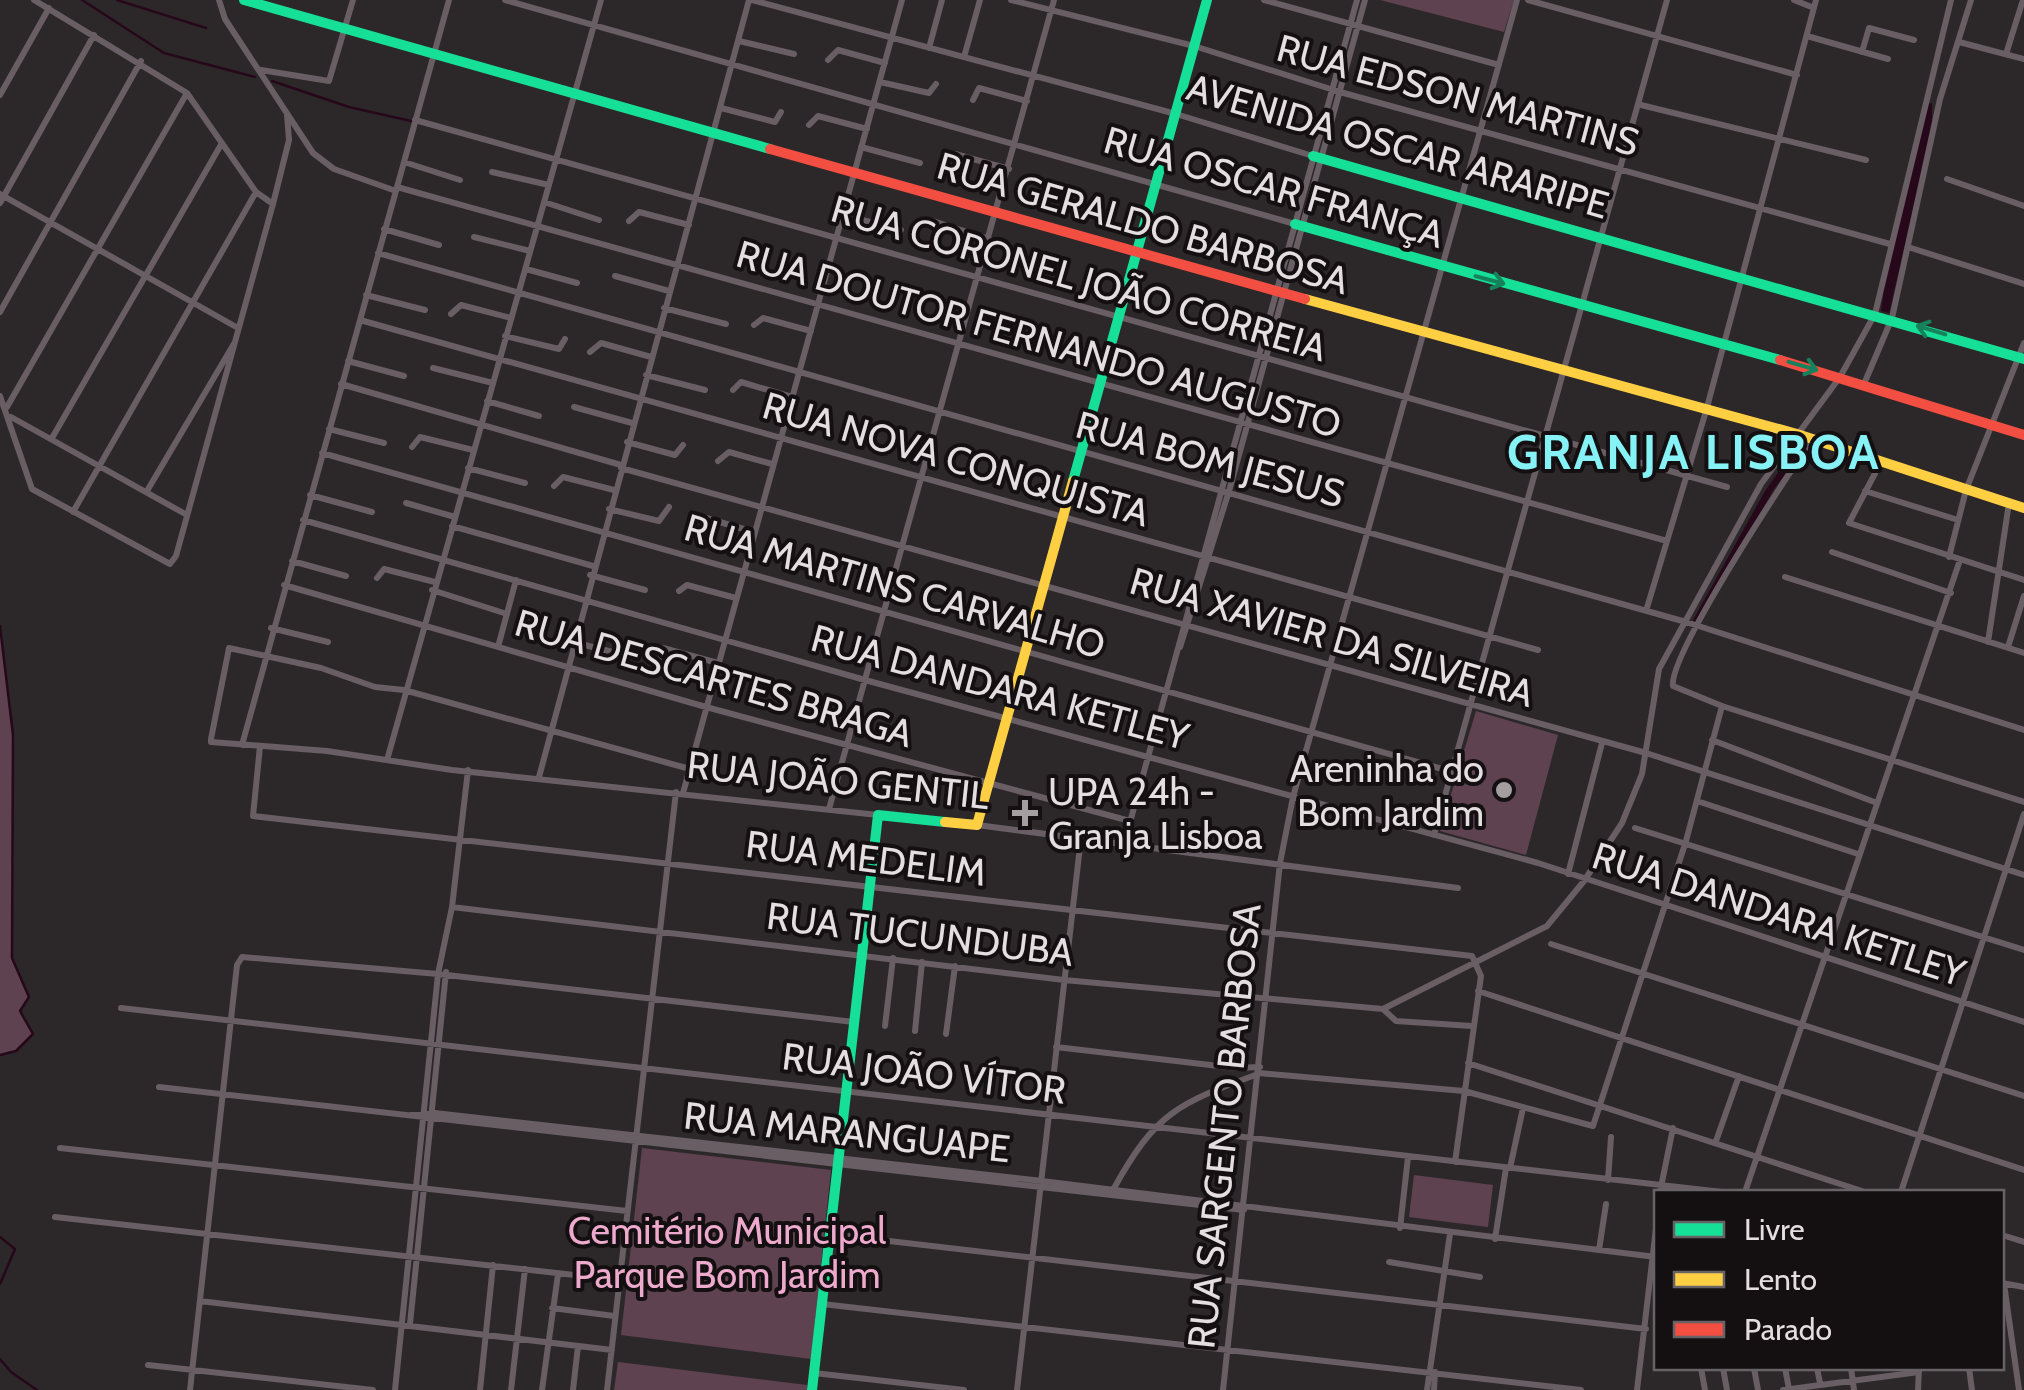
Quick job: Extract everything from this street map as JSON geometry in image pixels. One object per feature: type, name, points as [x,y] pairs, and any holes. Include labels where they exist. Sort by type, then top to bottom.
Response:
[{"type":"street","points":[[34,0],[187,93],[256,192],[273,204]]},
{"type":"street","name":"RUA GERALDO BARBOSA","points":[[244,0],[1136,254],[1797,434],[2024,508]]},
{"type":"street","points":[[262,70],[326,83],[332,78],[353,0]]},
{"type":"street","points":[[242,745],[271,628],[449,0]]},
{"type":"street","name":"RUA OSCAR FRANÇA","points":[[505,0],[1840,376],[2024,435]]},
{"type":"street","points":[[387,760],[601,0]]},
{"type":"street","points":[[538,777],[638,398],[751,0]]},
{"type":"street","name":"AVENIDA OSCAR ARARIPE","points":[[751,0],[1176,114],[1462,198],[1742,274],[2022,358]]},
{"type":"street","points":[[607,1390],[666,862],[679,792],[690,769],[902,0]]},
{"type":"street","points":[[929,48],[942,0]]},
{"type":"street","points":[[964,58],[980,0]]},
{"type":"street","name":"RUA EDSON MARTINS","points":[[1011,0],[1194,46],[1336,91],[1890,244]]},
{"type":"street","points":[[829,809],[1054,0]]},
{"type":"street","points":[[977,825],[1207,0]]},
{"type":"street","points":[[1264,0],[1498,65]]},
{"type":"street","points":[[1205,557],[1218,488],[1262,356],[1354,24],[1357,0]]},
{"type":"street","points":[[1354,24],[1365,0]]},
{"type":"street","name":"RUA SARGENTO BARBOSA","points":[[1223,1390],[1280,863],[1293,797],[1517,0]]},
{"type":"street","points":[[1528,0],[1797,75]]},
{"type":"street","points":[[1434,835],[1667,0]]},
{"type":"street","points":[[1646,611],[1706,411],[1815,4],[1794,0]]},
{"type":"street","points":[[1472,1026],[1391,1018],[1383,1009],[1547,926],[1584,881],[1637,795],[1654,683],[1761,484],[1840,376],[1875,314],[1952,0]]},
{"type":"street","points":[[1864,384],[1892,318],[1940,100],[1971,0]]},
{"type":"street","points":[[2006,54],[2023,0]]},
{"type":"street","points":[[0,396],[28,484],[166,564],[176,556],[289,140],[287,115],[221,3]]},
{"type":"street","points":[[0,95],[49,8]]},
{"type":"street","points":[[1862,52],[1869,28],[1914,40]]},
{"type":"street","points":[[94,34],[1,198],[238,328]]},
{"type":"street","points":[[1807,36],[1888,59]]},
{"type":"street","points":[[739,41],[794,54]]},
{"type":"street","points":[[1959,42],[2024,59]]},
{"type":"street","points":[[828,60],[838,50],[885,63]]},
{"type":"street","points":[[0,312],[140,61]]},
{"type":"street","points":[[880,82],[930,94],[936,84]]},
{"type":"street","points":[[973,100],[979,88],[1028,100]]},
{"type":"street","points":[[8,413],[187,93]]},
{"type":"street","points":[[1926,94],[1940,100]]},
{"type":"street","points":[[1641,104],[1866,160]]},
{"type":"street","points":[[721,108],[775,122],[781,112]]},
{"type":"street","name":"RUA DOUTOR FERNANDO AUGUSTO","points":[[287,115],[324,163],[397,189],[1667,541]]},
{"type":"street","points":[[809,125],[812,117],[818,116],[866,129]]},
{"type":"street","name":"RUA CORONEL JOÃO CORREIA","points":[[416,120],[1727,488]]},
{"type":"street","points":[[289,140],[301,132]]},
{"type":"street","points":[[52,438],[222,143]]},
{"type":"street","points":[[861,147],[920,163]]},
{"type":"street","points":[[955,154],[1009,169]]},
{"type":"street","points":[[404,162],[460,180]]},
{"type":"street","points":[[492,172],[549,185]]},
{"type":"street","points":[[1948,179],[2024,206]]},
{"type":"street","points":[[74,512],[256,192]]},
{"type":"street","points":[[544,202],[600,220]]},
{"type":"street","points":[[630,222],[638,212],[689,225]]},
{"type":"street","points":[[842,214],[901,230]]},
{"type":"street","points":[[934,220],[990,238]]},
{"type":"street","points":[[384,229],[439,245]]},
{"type":"street","points":[[474,237],[530,251]]},
{"type":"street","points":[[1908,247],[2024,284]]},
{"type":"street","name":"RUA BOM JESUS","points":[[378,253],[1686,622],[2024,730]]},
{"type":"street","points":[[526,270],[578,283]]},
{"type":"street","points":[[615,276],[670,291]]},
{"type":"street","points":[[366,296],[424,310]]},
{"type":"street","points":[[451,314],[461,304],[511,318]]},
{"type":"street","points":[[664,308],[726,324]]},
{"type":"street","points":[[754,325],[764,318],[812,332]]},
{"type":"street","name":"RUA NOVA CONQUISTA","points":[[360,320],[1538,650]]},
{"type":"street","points":[[505,336],[559,349],[565,340]]},
{"type":"street","points":[[147,491],[235,342]]},
{"type":"street","points":[[590,352],[601,343],[651,357]]},
{"type":"street","points":[[1949,557],[1966,490],[2022,358],[2024,343]]},
{"type":"street","points":[[348,361],[404,376]]},
{"type":"street","points":[[433,368],[493,383]]},
{"type":"street","points":[[646,375],[704,390]]},
{"type":"street","points":[[733,390],[741,382],[792,396]]},
{"type":"street","name":"RUA XAVIER DA SILVEIRA","points":[[341,384],[621,467],[1646,754],[2024,875]]},
{"type":"street","points":[[487,402],[540,416]]},
{"type":"street","points":[[574,407],[632,423]]},
{"type":"street","points":[[8,413],[187,515]]},
{"type":"street","points":[[1124,844],[1205,557],[1229,491],[1242,423]]},
{"type":"street","points":[[329,429],[384,442]]},
{"type":"street","points":[[412,447],[423,437],[473,450]]},
{"type":"street","points":[[1812,440],[1776,490],[1696,626],[1672,680],[1675,688],[2024,802]]},
{"type":"street","points":[[627,442],[676,455],[682,445]]},
{"type":"street","points":[[718,462],[729,452],[772,464]]},
{"type":"street","name":"RUA MARTINS CARVALHO","points":[[322,453],[1452,772]]},
{"type":"street","points":[[1881,462],[1849,523],[2024,580]]},
{"type":"street","points":[[468,468],[525,484]]},
{"type":"street","points":[[554,486],[564,477],[614,490]]},
{"type":"street","points":[[1864,490],[1958,520]]},
{"type":"street","points":[[310,495],[372,512]]},
{"type":"street","points":[[406,503],[454,516]]},
{"type":"street","points":[[1988,642],[2009,503]]},
{"type":"street","points":[[609,508],[662,520],[670,507]]},
{"type":"street","points":[[697,520],[706,518],[754,532]]},
{"type":"street","name":"RUA DANDARA KETLEY","points":[[303,520],[1568,874],[2024,1022]]},
{"type":"street","points":[[452,526],[593,566]]},
{"type":"street","points":[[1832,552],[1951,593]]},
{"type":"street","points":[[292,560],[346,576]]},
{"type":"street","points":[[1746,1190],[1960,560]]},
{"type":"street","points":[[377,578],[384,569],[507,614]]},
{"type":"street","points":[[590,575],[646,590]]},
{"type":"street","points":[[1785,577],[2024,653]]},
{"type":"street","points":[[498,647],[516,580]]},
{"type":"street","name":"RUA DESCARTES BRAGA","points":[[284,584],[706,707],[1130,821]]},
{"type":"street","points":[[680,591],[687,585],[736,598]]},
{"type":"street","points":[[2008,647],[2024,596]]},
{"type":"street","points":[[271,628],[328,642]]},
{"type":"street","points":[[572,642],[632,657]]},
{"type":"street","points":[[661,656],[663,648],[718,663]]},
{"type":"street","name":"RUA JOÃO GENTIL","points":[[264,655],[226,649],[211,742],[977,825],[1458,888]]},
{"type":"street","points":[[264,655],[690,769]]},
{"type":"street","points":[[1056,1046],[1259,1072],[1464,1091],[1592,1127],[1686,841],[1722,706]]},
{"type":"street","points":[[1712,740],[1877,803]]},
{"type":"street","points":[[1568,874],[1602,742]]},
{"type":"street","name":"RUA MEDELIM","points":[[260,746],[254,816],[1273,931],[1475,961]]},
{"type":"street","points":[[395,1390],[407,1324],[442,975],[468,770]]},
{"type":"street","points":[[1697,801],[1858,854]]},
{"type":"street","points":[[1901,1190],[2024,814]]},
{"type":"street","points":[[812,1390],[878,815]]},
{"type":"street","points":[[1635,828],[2024,950]]},
{"type":"street","points":[[1017,1390],[1081,838]]},
{"type":"street","name":"RUA TUCUNDUBA","points":[[452,908],[862,953],[1064,980],[1383,1009]]},
{"type":"street","points":[[1551,944],[2024,1096]]},
{"type":"street","points":[[190,1390],[238,964],[242,957],[442,975],[854,1022]]},
{"type":"street","points":[[885,1026],[893,958]]},
{"type":"street","points":[[1455,1162],[1481,974],[1475,961]]},
{"type":"street","points":[[914,1031],[922,962]]},
{"type":"street","points":[[946,1034],[955,966]]},
{"type":"street","points":[[1478,991],[2024,1170]]},
{"type":"street","name":"RUA JOÃO VÍTOR","points":[[121,1008],[1508,1168],[1660,1189]]},
{"type":"street","points":[[1468,1063],[1859,1190]]},
{"type":"street","points":[[1112,1190],[1153,1127],[1181,1105],[1259,1072]]},
{"type":"street","points":[[1716,1142],[1739,1076]]},
{"type":"street","name":"RUA MARANGUAPE","points":[[159,1087],[837,1164],[1112,1190],[1242,1208]]},
{"type":"street","points":[[1495,1238],[1523,1108]]},
{"type":"street","points":[[1660,1189],[1673,1128]]},
{"type":"street","points":[[1608,1180],[1612,1137]]},
{"type":"street","points":[[60,1148],[627,1211]]},
{"type":"street","points":[[1400,1228],[1408,1157]]},
{"type":"street","name":"RUA MARANGUAPE","points":[[1041,1184],[1654,1257]]},
{"type":"street","points":[[1599,1250],[1606,1204]]},
{"type":"street","points":[[54,1217],[620,1280]]},
{"type":"street","points":[[1430,1390],[1450,1233]]},
{"type":"street","points":[[829,1234],[1646,1328]]},
{"type":"street","points":[[1389,1262],[1480,1277]]},
{"type":"street","points":[[480,1390],[493,1265]]},
{"type":"street","points":[[1637,1390],[1654,1265]]},
{"type":"street","points":[[511,1390],[525,1269]]},
{"type":"street","points":[[542,1390],[558,1274]]},
{"type":"street","points":[[2004,1291],[2019,1390]]},
{"type":"street","points":[[200,1301],[612,1350]]},
{"type":"street","points":[[820,1304],[1581,1390]]},
{"type":"street","points":[[552,1308],[614,1316]]},
{"type":"street","points":[[573,1390],[578,1346]]},
{"type":"street","points":[[148,1365],[373,1390]]},
{"type":"street","points":[[1817,1370],[1820,1383]]},
{"type":"street","points":[[1851,1370],[1854,1390]]},
{"type":"street","points":[[1786,1390],[1882,1371],[1919,1370],[1918,1390]]},
{"type":"street","points":[[814,1373],[964,1390]]},
{"type":"green space","points":[[1380,0],[1514,0],[1504,32]]},
{"type":"green space","points":[[0,626],[13,735],[12,958],[29,997],[20,1011],[33,1034],[16,1051],[0,1055]]},
{"type":"green space","points":[[1476,711],[1558,735],[1526,855],[1440,831]]},
{"type":"green space","name":"Cemitério Municipal Parque Bom Jardim","points":[[642,1148],[831,1170],[811,1359],[621,1335]]},
{"type":"green space","points":[[1414,1175],[1493,1185],[1488,1227],[1409,1217]]},
{"type":"green space","name":"Cemitério Municipal Parque Bom Jardim","points":[[618,1362],[807,1385],[807,1390],[614,1390]]},
{"type":"shaded area","points":[[1932,103],[1932,128],[1889,313],[1881,311],[1888,260],[1927,104]]},
{"type":"shaded area","points":[[1801,440],[1809,442],[1774,489],[1696,624],[1692,622],[1765,491]]},
{"type":"waterway","points":[[82,0],[164,53],[255,77]]},
{"type":"waterway","points":[[117,0],[206,28]]},
{"type":"waterway","points":[[272,81],[349,107],[411,121]]},
{"type":"waterway","points":[[0,626],[13,735],[12,958],[29,997],[20,1011],[33,1034],[16,1051],[0,1055]]},
{"type":"waterway","points":[[0,1237],[15,1249],[0,1284]]},
{"type":"waterway","points":[[0,1359],[37,1390]]},
{"type":"traffic: fast","points":[[244,0],[770,149]]},
{"type":"traffic: fast","points":[[1073,481],[1207,0]]},
{"type":"traffic: fast","points":[[1313,156],[2024,359]]},
{"type":"traffic: fast","points":[[1295,224],[1780,360]]},
{"type":"traffic: fast","points":[[812,1390],[878,815],[945,822]]},
{"type":"traffic: slow","points":[[1305,299],[1797,434],[2024,508]]},
{"type":"traffic: slow","points":[[945,822],[977,825],[1073,481]]},
{"type":"traffic: jam","points":[[770,149],[1305,299]]},
{"type":"traffic: jam","points":[[1780,360],[2024,435]]},
{"type":"place","name":"Areninha do Bom Jardim","points":[[1504,790]]},
{"type":"place","name":"UPA 24h - Granja Lisboa","points":[[1025,813]]},
{"type":"district","name":"GRANJA LISBOA","points":[[1694,452]]}]
